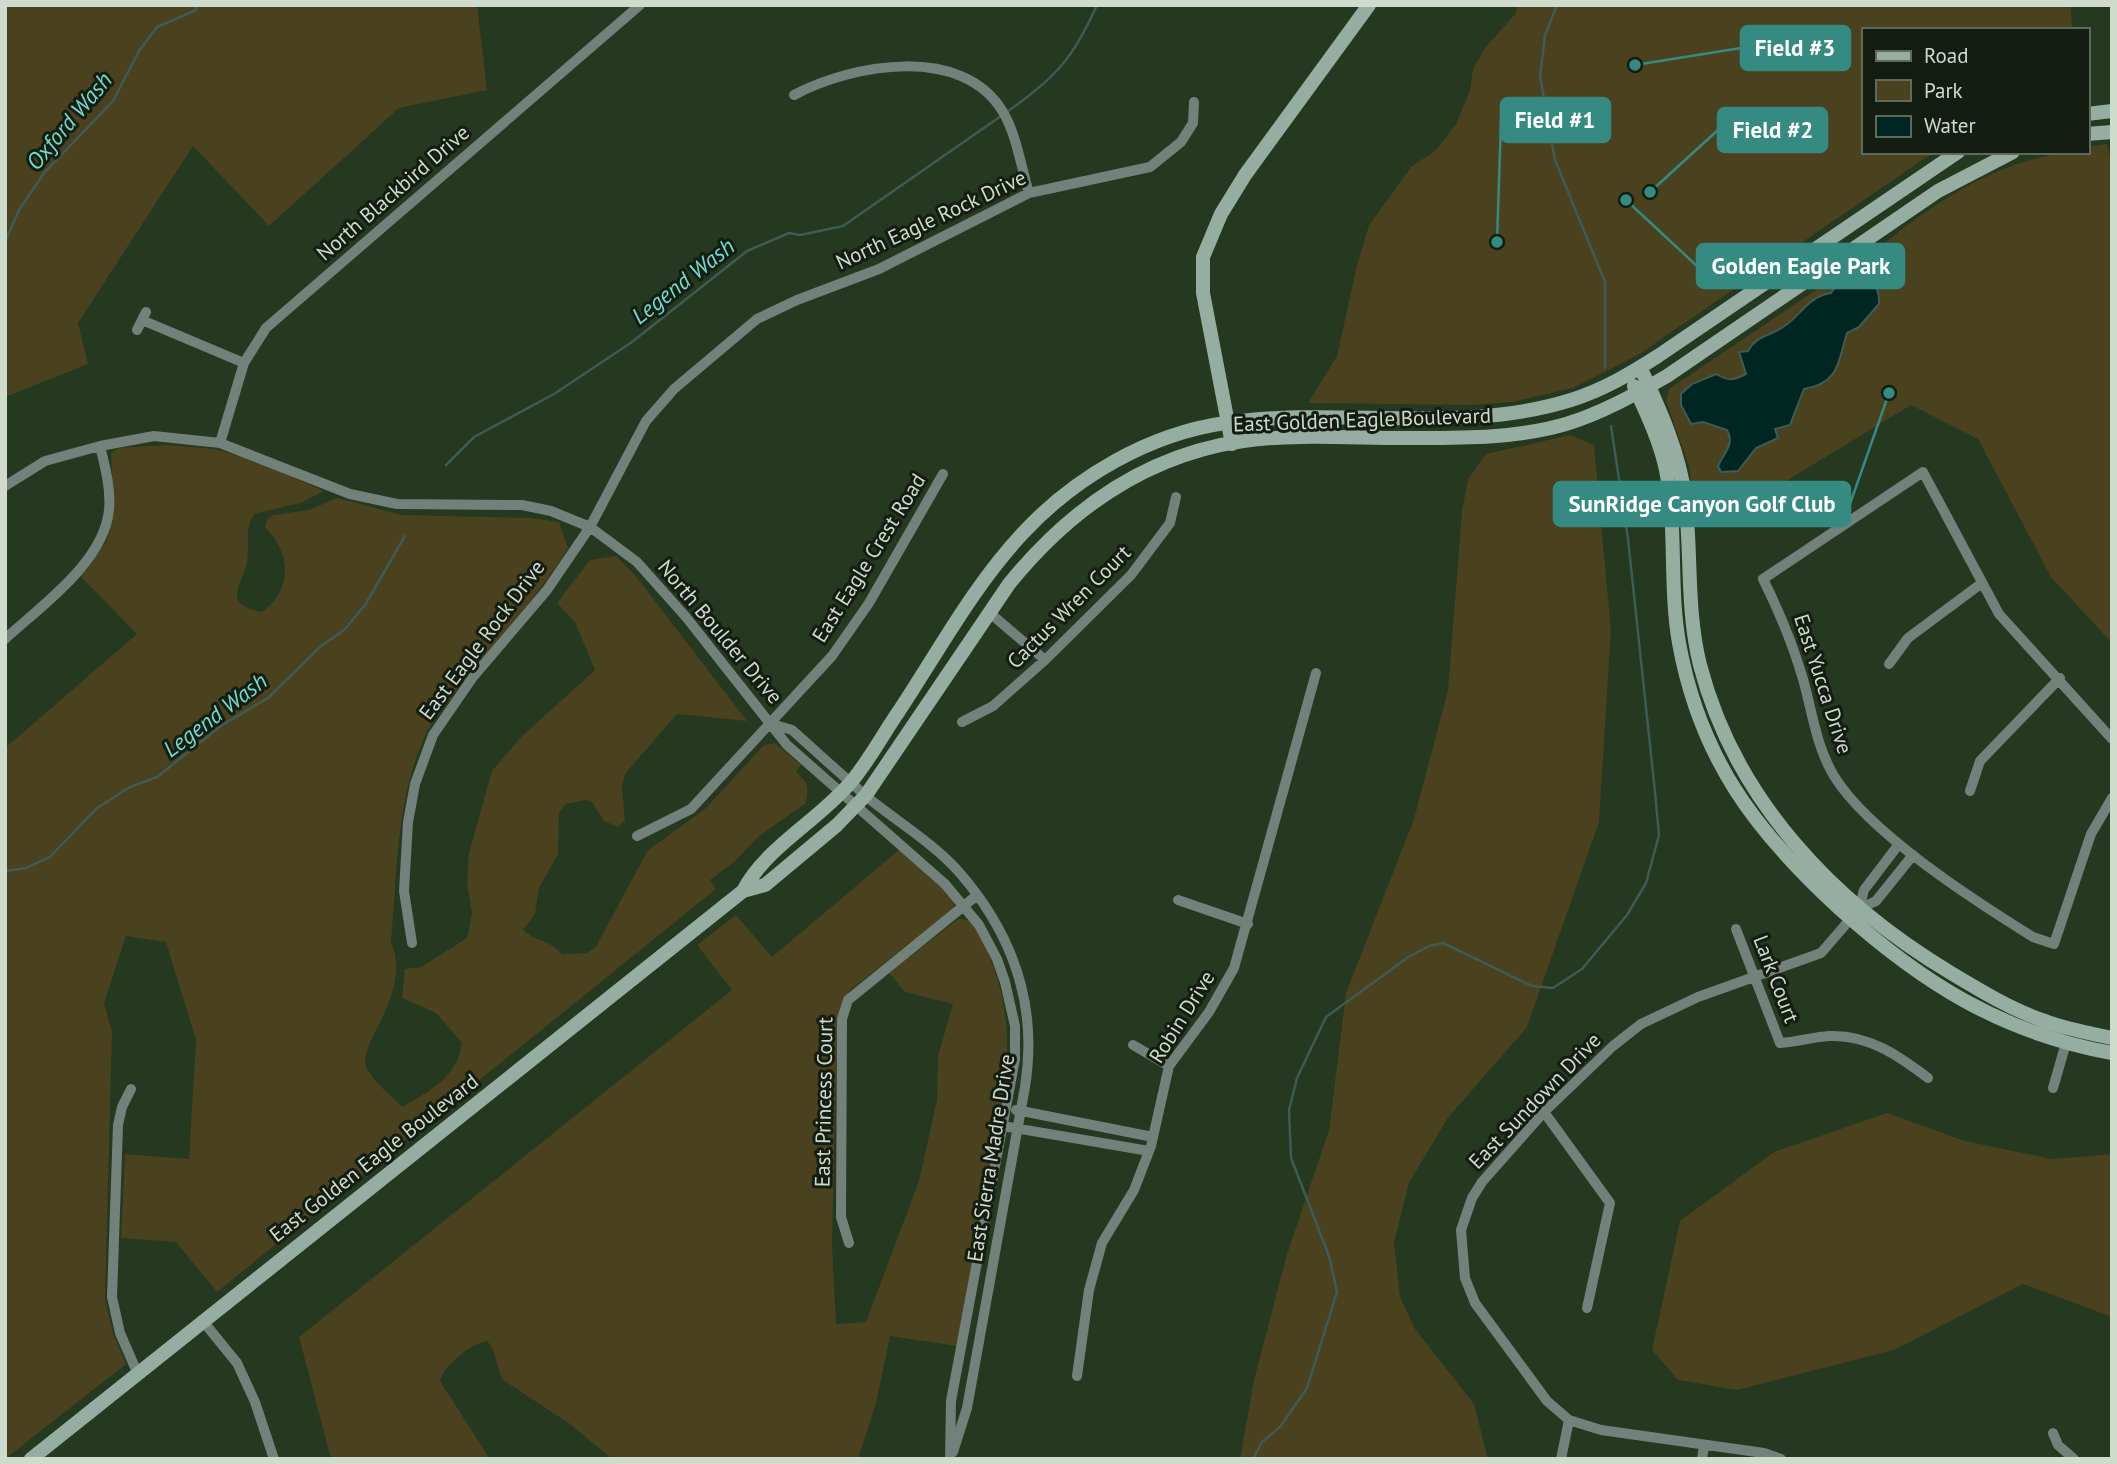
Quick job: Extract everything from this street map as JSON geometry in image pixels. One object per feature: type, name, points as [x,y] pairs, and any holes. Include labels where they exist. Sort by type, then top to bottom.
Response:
[{"type":"street","name":"North Blackbird Drive","points":[[220,443],[244,363],[266,328],[640,5]]},
{"type":"street","points":[[1232,444],[1202,293],[1203,257],[1221,214],[1245,175],[1369,5]]},
{"type":"street","points":[[794,94],[825,78],[929,65],[978,82],[1004,114],[1029,193]]},
{"type":"street","name":"North Eagle Rock Drive","points":[[646,421],[674,389],[757,319],[797,300],[879,269],[1029,193],[1150,167],[1181,142],[1193,123],[1194,102]]},
{"type":"street","points":[[2089,114],[2112,111]]},
{"type":"street","points":[[2089,134],[2112,132]]},
{"type":"street","name":"East Golden Eagle Boulevard","points":[[743,891],[754,870],[805,828],[846,787],[985,582],[1022,533],[1072,491],[1133,452],[1168,437],[1227,423],[1279,418],[1496,415],[1571,400],[1634,371],[1955,154]]},
{"type":"street","name":"East Golden Eagle Boulevard","points":[[31,1459],[743,891],[765,885],[837,825],[860,800],[1031,556],[1083,508],[1114,487],[1164,462],[1232,444],[1301,439],[1501,436],[1566,424],[1643,390],[1938,191],[1965,174],[2009,154]]},
{"type":"street","points":[[137,331],[144,316],[244,363]]},
{"type":"street","points":[[1634,371],[1643,390],[1665,466],[1670,505],[1675,615],[1690,691],[1726,775],[1756,824],[1796,869],[1854,913],[1910,948],[1984,992],[2044,1021],[2112,1038]]},
{"type":"street","name":"East Eagle Rock Drive","points":[[412,943],[404,891],[408,822],[415,785],[433,734],[474,677],[547,590],[590,527],[646,421]]},
{"type":"street","name":"North Boulder Drive","points":[[5,486],[45,461],[100,446],[154,436],[220,443],[350,494],[397,504],[522,505],[551,511],[590,527],[637,562],[686,617],[742,691],[771,724],[792,730],[860,800]]},
{"type":"street","points":[[5,639],[87,562],[109,511],[106,468],[100,446]]},
{"type":"street","name":"East Yucca Drive","points":[[1982,583],[1923,472],[1763,579],[1795,657],[1819,744],[1833,775],[1899,844],[1913,855],[2016,927],[2033,937],[2054,944],[2091,834],[2112,798]]},
{"type":"street","name":"East Eagle Crest Road","points":[[637,836],[691,809],[832,656],[854,624],[943,474]]},
{"type":"street","name":"Cactus Wren Court","points":[[962,722],[993,706],[1045,660],[1155,546],[1170,523],[1176,497]]},
{"type":"street","points":[[1022,533],[990,591],[991,614],[1045,660]]},
{"type":"street","points":[[1889,664],[1908,639],[1982,583],[1999,614],[2060,678],[2112,739]]},
{"type":"street","name":"Robin Drive","points":[[1077,1376],[1089,1290],[1102,1243],[1134,1190],[1149,1151],[1169,1066],[1209,1012],[1234,968],[1316,673]]},
{"type":"street","points":[[1970,791],[1980,761],[2060,678]]},
{"type":"street","name":"East Sierra Madre Drive","points":[[860,800],[957,870],[1001,932],[1017,962],[1026,994],[1029,1063],[967,1408],[951,1459]]},
{"type":"street","name":"East Sierra Madre Drive","points":[[860,800],[945,884],[979,925],[997,959],[1010,1002],[1016,1037],[1006,1109],[951,1401],[951,1459]]},
{"type":"street","points":[[1854,913],[1864,890],[1899,844]]},
{"type":"street","points":[[1854,913],[1876,901],[1913,855]]},
{"type":"street","name":"East Princess Court","points":[[849,1242],[841,1217],[842,1019],[848,1000],[859,988],[976,896]]},
{"type":"street","points":[[1178,900],[1248,924]]},
{"type":"street","points":[[1854,913],[1906,963],[1965,1003],[2006,1023],[2066,1043],[2112,1053]]},
{"type":"street","name":"East Sundown Drive","points":[[1782,1459],[1764,1453],[1601,1430],[1569,1420],[1547,1401],[1475,1303],[1465,1278],[1460,1250],[1461,1230],[1472,1198],[1482,1182],[1544,1112],[1613,1046],[1641,1024],[1698,997],[1821,953],[1854,913]]},
{"type":"street","name":"Lark Court","points":[[1736,929],[1780,1043],[1828,1036],[1854,1037],[1893,1052],[1928,1078]]},
{"type":"street","points":[[2053,1088],[2066,1043]]},
{"type":"street","points":[[1133,1045],[1169,1066]]},
{"type":"street","points":[[131,1090],[122,1107],[118,1125],[112,1297],[120,1333],[137,1372]]},
{"type":"street","points":[[1006,1109],[1153,1137]]},
{"type":"street","points":[[1544,1112],[1610,1203],[1587,1308]]},
{"type":"street","points":[[1003,1125],[1149,1151]]},
{"type":"street","points":[[202,1320],[237,1363],[255,1402],[274,1459]]},
{"type":"street","points":[[1561,1459],[1569,1420]]},
{"type":"street","points":[[2053,1433],[2058,1445],[2074,1459]]},
{"type":"street","points":[[1702,1459],[1704,1446]]},
{"type":"green space","points":[[5,5],[477,5],[487,90],[399,108],[269,226],[193,146],[78,323],[88,364],[5,397]]},
{"type":"green space","points":[[1518,5],[2071,5],[2072,28],[1862,28],[1862,154],[1931,154],[1638,355],[1573,388],[1512,402],[1470,405],[1308,403],[1337,356],[1356,269],[1369,225],[1411,167],[1436,150],[1456,124],[1470,90],[1473,69],[1485,48],[1516,13]]},
{"type":"green space","points":[[2107,144],[2112,165],[2112,643],[2051,577],[1978,439],[1911,405],[1724,519],[1695,518],[1689,466],[1666,401],[1669,389],[1867,258],[1922,215],[1965,187],[2036,158],[2061,154],[2089,154],[2089,147]]},
{"type":"green space","points":[[1570,435],[1594,445],[1611,631],[1599,822],[1527,1027],[1447,1119],[1409,1183],[1394,1243],[1400,1297],[1415,1329],[1474,1404],[1488,1459],[1240,1459],[1254,1380],[1287,1254],[1329,1130],[1346,993],[1414,819],[1448,690],[1462,511],[1468,479],[1486,454]]},
{"type":"green space","points":[[166,445],[215,449],[256,461],[324,491],[300,503],[254,514],[248,532],[247,562],[237,593],[241,604],[262,612],[279,593],[285,571],[280,548],[265,527],[268,518],[273,515],[309,510],[337,498],[402,515],[531,518],[559,522],[568,548],[541,587],[431,725],[416,758],[409,784],[400,836],[391,942],[396,961],[395,980],[391,998],[366,1056],[366,1066],[372,1077],[402,1107],[441,1082],[455,1065],[462,1043],[436,1013],[402,998],[405,969],[421,967],[467,938],[472,913],[467,883],[469,853],[492,771],[522,736],[595,670],[575,622],[557,603],[590,560],[616,556],[635,575],[747,721],[677,714],[625,774],[622,788],[625,821],[618,827],[604,821],[592,802],[586,800],[566,804],[559,813],[558,854],[539,888],[535,914],[523,930],[562,954],[586,953],[595,948],[648,850],[705,809],[764,745],[775,743],[801,765],[796,772],[807,786],[806,803],[758,837],[734,862],[710,880],[716,889],[217,1292],[176,1242],[121,1238],[125,1154],[189,1159],[196,1040],[166,942],[126,936],[104,1003],[112,1032],[105,1299],[113,1333],[126,1364],[5,1459],[5,748],[137,634],[81,577],[106,542],[114,513],[111,453],[119,448]]},
{"type":"green space","points":[[900,849],[947,892],[954,904],[953,909],[849,991],[841,1007],[837,1023],[832,1244],[836,1324],[866,1322],[919,1181],[937,1100],[938,1056],[953,1004],[905,992],[889,973],[958,919],[970,920],[997,976],[1007,1036],[1006,1078],[957,1346],[890,1336],[876,1403],[858,1459],[612,1459],[570,1424],[503,1380],[493,1350],[487,1341],[459,1356],[440,1381],[490,1459],[331,1459],[299,1337],[732,990],[697,945],[736,915],[772,957]]},
{"type":"green space","points":[[1887,1113],[1965,1141],[2052,1159],[2112,1154],[2112,1317],[2023,1284],[1894,1350],[1737,1390],[1678,1380],[1652,1350],[1680,1221],[1774,1152]]},
{"type":"water","points":[[1856,273],[1874,284],[1879,304],[1859,327],[1847,333],[1836,369],[1825,382],[1804,389],[1790,425],[1775,429],[1778,438],[1756,448],[1738,471],[1721,472],[1718,466],[1730,440],[1727,430],[1703,422],[1691,424],[1681,405],[1681,394],[1692,384],[1716,374],[1730,379],[1746,374],[1739,352],[1748,351],[1759,339],[1790,322],[1810,302],[1831,293],[1842,278]]},
{"type":"waterway","name":"Oxford Wash","points":[[5,242],[19,210],[44,173],[113,101],[139,51],[157,27],[194,11],[199,5]]},
{"type":"waterway","name":"Legend Wash","points":[[1007,112],[1038,89],[1061,66],[1080,40],[1097,5]]},
{"type":"waterway","points":[[1557,5],[1545,35],[1540,76],[1555,160],[1605,282],[1605,368]]},
{"type":"waterway","name":"Legend Wash","points":[[446,465],[474,437],[554,394],[632,342],[747,251],[789,233],[800,235],[843,226],[1001,116]]},
{"type":"waterway","points":[[1253,1459],[1262,1442],[1280,1427],[1307,1388],[1337,1292],[1329,1256],[1291,1158],[1289,1110],[1297,1078],[1326,1017],[1407,958],[1429,946],[1443,943],[1532,986],[1553,988],[1582,969],[1627,915],[1646,883],[1659,835],[1628,539],[1611,426]]},
{"type":"waterway","name":"Legend Wash","points":[[5,871],[26,868],[50,857],[97,808],[130,787],[157,777],[222,725],[268,698],[320,647],[344,630],[365,605],[405,536]]},
{"type":"place","name":"Field #3","points":[[1635,65]]},
{"type":"place","name":"Field #2","points":[[1650,192]]},
{"type":"place","name":"Golden Eagle Park","points":[[1626,200]]},
{"type":"place","name":"Field #1","points":[[1497,242]]},
{"type":"place","name":"SunRidge Canyon Golf Club","points":[[1889,393]]}]
